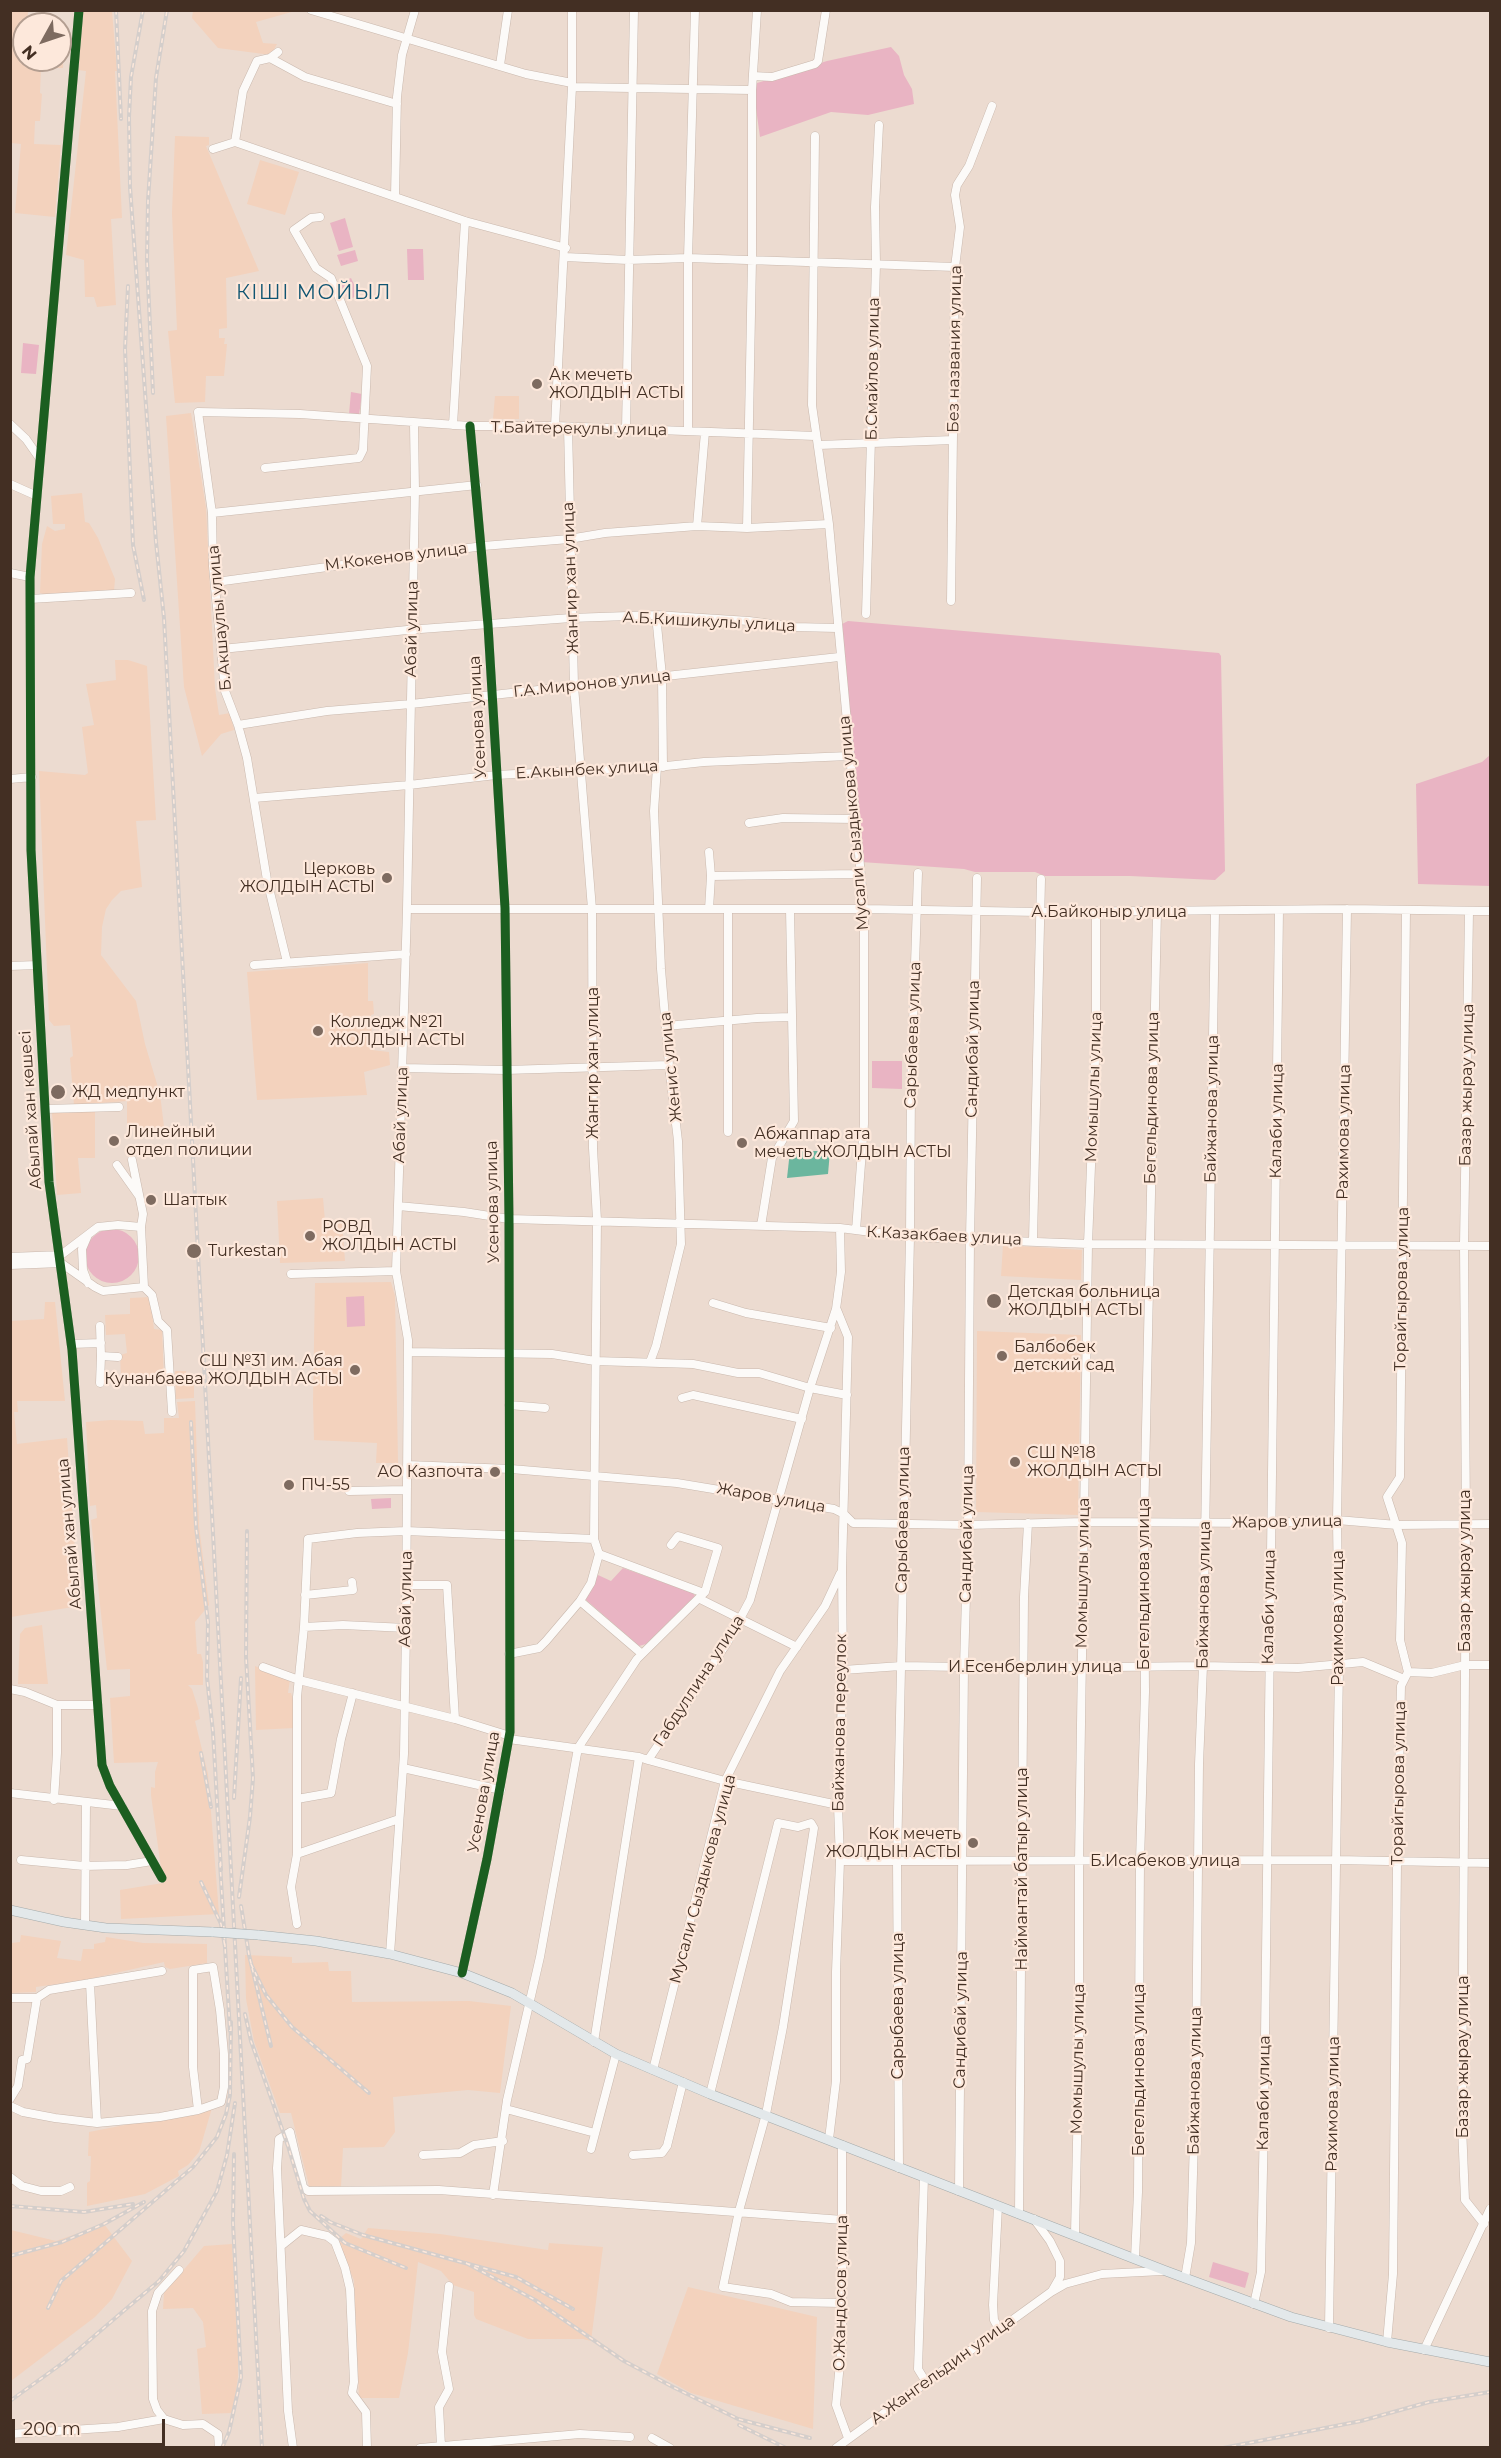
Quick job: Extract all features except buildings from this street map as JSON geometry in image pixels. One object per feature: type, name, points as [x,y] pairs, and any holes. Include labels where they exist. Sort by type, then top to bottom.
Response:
[{"type":"main road","points":[[10,1910],[106,1928],[213,1932],[316,1941],[390,1954],[462,1973],[495,1985],[529,2002],[594,2042],[653,2070],[1166,2271],[1291,2318],[1424,2350],[1491,2362]]},
{"type":"street","name":"Абылай хан көшесі","points":[[61,1259],[50,1182],[31,850],[30,577],[79,10]]},
{"type":"street","points":[[311,10],[405,40],[572,85],[752,90]]},
{"type":"street","points":[[394,196],[397,104],[405,40],[416,10]]},
{"type":"street","points":[[500,65],[508,10]]},
{"type":"street","points":[[555,426],[566,253],[572,85],[572,10]]},
{"type":"street","points":[[626,429],[634,10]]},
{"type":"street","points":[[688,432],[688,258],[694,89],[692,47],[694,10]]},
{"type":"street","points":[[747,528],[752,260],[752,90],[757,10]]},
{"type":"street","points":[[753,76],[771,77],[815,64],[818,61],[826,10]]},
{"type":"street","points":[[236,142],[243,91],[256,61],[270,58],[278,52]]},
{"type":"street","points":[[270,58],[305,77],[397,104]]},
{"type":"street","name":"Без названия улица","points":[[951,601],[955,267],[960,227],[955,195],[957,185],[969,166],[992,106]]},
{"type":"street","name":"Б.Смайлов улица","points":[[866,614],[872,443],[871,366],[876,264],[875,207],[879,125]]},
{"type":"street","name":"Мусали Сыздыкова улица","points":[[816,136],[812,405],[829,524],[839,657],[864,909],[864,1124],[856,1230]]},
{"type":"street","points":[[213,149],[236,142],[465,221],[566,253],[628,260],[688,258],[955,267]]},
{"type":"street","points":[[265,468],[358,458],[363,450],[367,366],[331,278],[316,268],[294,230],[311,218],[320,217]]},
{"type":"street","points":[[453,425],[465,221]]},
{"type":"street","name":"Т.Байтерекулы улица","points":[[198,412],[300,414],[414,424],[555,426],[815,436]]},
{"type":"street","name":"Б.Акшаулы улица","points":[[198,412],[212,513],[213,566],[225,691],[238,725],[254,798],[267,880],[287,962]]},
{"type":"street","points":[[10,424],[26,439],[40,459]]},
{"type":"street","name":"Абай улица","points":[[390,1954],[403,1768],[406,1628],[408,1340],[396,1272],[407,909],[415,491],[414,424]]},
{"type":"street","name":"Усенова улица","points":[[462,1973],[501,1790],[509,1737],[511,1469],[505,908],[483,546],[470,426]]},
{"type":"street","name":"Жангир хан улица","points":[[568,427],[574,686],[592,909],[592,1068],[597,1220],[594,1539],[599,1554]]},
{"type":"street","points":[[697,526],[705,432]]},
{"type":"street","points":[[819,445],[953,440]]},
{"type":"street","points":[[10,484],[37,496]]},
{"type":"street","points":[[212,513],[477,485]]},
{"type":"street","name":"М.Кокенов улица","points":[[216,582],[483,546],[605,533],[697,526],[747,528],[829,524]]},
{"type":"street","points":[[10,573],[30,577]]},
{"type":"street","points":[[30,599],[131,593]]},
{"type":"street","name":"А.Б.Кишикулы улица","points":[[222,649],[412,629],[571,618],[656,615],[749,621],[794,627],[837,628]]},
{"type":"street","name":"Женис улица","points":[[650,1362],[681,1244],[678,1141],[661,969],[654,811],[660,767],[662,676],[656,615]]},
{"type":"street","name":"Г.А.Миронов улица","points":[[238,725],[327,711],[411,704],[839,657]]},
{"type":"street","name":"Е.Акынбек улица","points":[[254,798],[496,775],[660,767],[704,762],[849,756]]},
{"type":"street","points":[[10,778],[32,777]]},
{"type":"street","points":[[749,823],[783,818],[855,819]]},
{"type":"street","points":[[709,852],[711,876],[709,909]]},
{"type":"street","name":"Сарыбаева улица","points":[[899,2168],[897,1860],[911,1086],[918,873]]},
{"type":"street","points":[[711,876],[860,874]]},
{"type":"street","name":"Сандибай улица","points":[[959,2191],[964,1667],[977,878]]},
{"type":"street","points":[[1033,1241],[1041,879]]},
{"type":"street","name":"А.Байконыр улица","points":[[407,909],[660,908],[1040,912],[1347,909],[1491,911]]},
{"type":"street","points":[[728,909],[728,1132]]},
{"type":"street","points":[[761,1226],[772,1158],[794,1121],[790,909]]},
{"type":"street","name":"Рахимова улица","points":[[1329,2328],[1339,1666],[1337,1520],[1347,909]]},
{"type":"street","name":"Калаби улица","points":[[1254,2304],[1261,2272],[1279,910]]},
{"type":"street","name":"Торайгырова улица","points":[[1388,2342],[1393,2263],[1401,1686],[1406,1676],[1400,1640],[1402,1543],[1387,1497],[1400,1477],[1406,910]]},
{"type":"street","name":"Момышулы улица","points":[[1075,2234],[1080,2051],[1079,1861],[1088,1244],[1096,1035],[1096,911]]},
{"type":"street","name":"Бегельдинова улица","points":[[1135,2258],[1138,2192],[1144,1524],[1157,911]]},
{"type":"street","name":"Байжанова улица","points":[[1185,2278],[1191,2243],[1196,2070],[1215,911]]},
{"type":"street","name":"Базар жырау улица","points":[[1469,911],[1464,1245],[1466,1523],[1462,2126],[1465,2200],[1484,2224]]},
{"type":"street","points":[[254,965],[406,954]]},
{"type":"street","points":[[10,966],[37,965]]},
{"type":"street","points":[[666,1026],[728,1022],[757,1017],[791,1017]]},
{"type":"street","points":[[402,1068],[506,1071],[669,1065]]},
{"type":"street","points":[[45,1109],[118,1107]]},
{"type":"street","points":[[132,1160],[142,1214],[144,1287],[152,1295],[158,1321],[167,1330],[172,1412]]},
{"type":"street","points":[[117,1165],[140,1197]]},
{"type":"street","name":"К.Казакбаев улица","points":[[398,1206],[509,1219],[840,1228],[910,1237],[1088,1244],[1491,1246]]},
{"type":"street","points":[[10,1265],[61,1259],[98,1227],[118,1225],[141,1227]]},
{"type":"street","name":"Габдуллина улица","points":[[594,2042],[639,1757],[648,1760],[741,1619],[750,1600],[810,1388],[837,1309],[841,1272],[840,1228]]},
{"type":"street","points":[[88,1282],[83,1270],[82,1249],[91,1231]]},
{"type":"street","points":[[10,1257],[61,1259],[88,1282],[103,1291],[144,1287]]},
{"type":"street","name":"Абылай хан улица","points":[[61,1259],[71,1344],[102,1765],[110,1786],[162,1878]]},
{"type":"street","points":[[291,1274],[396,1272]]},
{"type":"street","points":[[713,1303],[746,1313],[831,1328]]},
{"type":"street","name":"Байжанова переулок","points":[[829,2139],[836,2081],[836,1972],[840,1861],[838,1805],[843,1670],[842,1570],[848,1337],[837,1309]]},
{"type":"street","points":[[100,1326],[100,1383]]},
{"type":"street","points":[[71,1344],[101,1343]]},
{"type":"street","points":[[408,1352],[552,1354],[595,1361],[693,1364],[738,1373],[759,1373],[810,1388],[847,1395]]},
{"type":"street","points":[[101,1356],[118,1357]]},
{"type":"street","points":[[682,1398],[693,1395],[802,1419]]},
{"type":"street","points":[[509,1406],[545,1408]]},
{"type":"street","name":"Жаров улица","points":[[407,1465],[511,1469],[677,1483],[834,1509],[844,1514],[853,1523],[1144,1524],[1337,1520],[1397,1525],[1491,1524]]},
{"type":"street","points":[[348,1491],[407,1490]]},
{"type":"street","name":"Наймантай батыр улица","points":[[1019,2214],[1024,1597],[1028,1523]]},
{"type":"street","points":[[297,1924],[291,1887],[297,1854],[299,1680],[308,1539],[357,1533],[406,1531],[434,1534],[509,1534],[594,1539]]},
{"type":"street","points":[[493,2195],[506,2109],[540,1957],[578,1748],[642,1654],[705,1592],[718,1548],[678,1536],[671,1545]]},
{"type":"street","points":[[509,1654],[539,1648],[580,1601],[591,1583],[599,1554],[701,1592],[700,1599]]},
{"type":"street","name":"Мусали Сыздыкова улица","points":[[653,2070],[725,1781],[780,1671],[825,1606],[842,1570]]},
{"type":"street","points":[[305,1595],[353,1590],[352,1582]]},
{"type":"street","points":[[406,1585],[447,1585],[455,1719]]},
{"type":"street","points":[[700,1599],[797,1647]]},
{"type":"street","points":[[580,1601],[642,1654]]},
{"type":"street","points":[[304,1627],[343,1625],[406,1628]]},
{"type":"street","name":"И.Есенберлин улица","points":[[843,1670],[901,1666],[1025,1668],[1269,1666],[1298,1668],[1363,1662],[1406,1676],[1432,1673],[1464,1665],[1491,1665]]},
{"type":"street","points":[[263,1667],[299,1680],[374,1700],[404,1705],[509,1737],[639,1757]]},
{"type":"street","points":[[10,1689],[26,1692],[57,1705],[98,1705]]},
{"type":"street","points":[[297,1798],[331,1793],[341,1739],[353,1693]]},
{"type":"street","points":[[54,1800],[57,1705]]},
{"type":"street","points":[[648,1760],[725,1781],[838,1805]]},
{"type":"street","points":[[403,1768],[501,1790]]},
{"type":"street","points":[[10,1793],[54,1800],[122,1806]]},
{"type":"street","points":[[85,1925],[86,1803]]},
{"type":"street","points":[[297,1854],[399,1819]]},
{"type":"street","points":[[710,2094],[778,1823],[798,1827],[811,1823],[814,1828],[795,1952],[766,2114],[739,2211],[723,2287],[771,2294],[791,2302],[842,2303]]},
{"type":"street","points":[[21,1860],[84,1866],[127,1865],[152,1861]]},
{"type":"street","name":"Б.Исабеков улица","points":[[840,1861],[1336,1860],[1397,1863],[1491,1863]]},
{"type":"street","points":[[10,2106],[23,2112],[97,2123],[160,2117],[198,2110],[220,2102],[224,2087],[221,2021],[213,1967],[193,1970],[193,2067],[198,2110]]},
{"type":"street","points":[[10,1998],[37,1998],[49,1990],[162,1971]]},
{"type":"street","points":[[90,1983],[97,2123]]},
{"type":"street","points":[[10,2099],[18,2086],[22,2061],[27,2059],[37,1998]]},
{"type":"street","points":[[591,2149],[616,2054]]},
{"type":"street","points":[[633,2155],[662,2153],[667,2146],[683,2082]]},
{"type":"street","points":[[506,2109],[595,2133]]},
{"type":"street","points":[[293,2448],[288,2411],[277,2168],[278,2146],[282,2136],[290,2132],[303,2187],[308,2191],[439,2190],[843,2220]]},
{"type":"street","points":[[423,2155],[460,2153],[474,2145],[503,2140]]},
{"type":"street","name":"О.Жандосов улица","points":[[842,2145],[842,2342],[836,2404],[848,2438]]},
{"type":"street","points":[[10,2177],[22,2186],[40,2191],[61,2192],[69,2187]]},
{"type":"street","points":[[924,2177],[918,2369],[926,2382]]},
{"type":"street","points":[[998,2206],[993,2305],[994,2320],[999,2329]]},
{"type":"street","points":[[1424,2350],[1491,2210]]},
{"type":"street","points":[[1034,2219],[1050,2241],[1060,2261],[1060,2277],[1051,2292]]},
{"type":"street","points":[[281,2246],[301,2230],[327,2236],[335,2242],[350,2289],[354,2382],[352,2393],[366,2412],[367,2448]]},
{"type":"street","points":[[164,2419],[157,2410],[153,2398],[152,2311],[158,2293],[179,2270]]},
{"type":"street","name":"А.Жангельдин улица","points":[[836,2448],[999,2329],[1065,2284],[1102,2274],[1166,2271]]},
{"type":"street","points":[[441,2446],[440,2407],[449,2389],[442,2352],[449,2286]]},
{"type":"street","points":[[10,2434],[118,2427],[164,2419],[183,2425],[203,2424],[218,2434],[219,2448]]},
{"type":"street","points":[[420,2448],[580,2434],[630,2437]]},
{"type":"street","points":[[652,2438],[670,2448]]},
{"type":"shaded area","points":[[11,10],[28,11],[12,12],[12,72],[41,72],[40,121],[35,121],[34,144],[61,145],[55,217],[15,213],[21,144],[11,143]]},
{"type":"shaded area","points":[[83,11],[112,11],[117,71],[115,71],[122,218],[111,219],[116,305],[97,307],[94,297],[85,297],[84,260],[66,255],[86,71],[78,70]]},
{"type":"shaded area","points":[[193,11],[295,11],[256,22],[263,43],[277,44],[271,55],[218,48],[192,18]]},
{"type":"shaded area","points":[[891,47],[899,56],[904,75],[912,89],[914,104],[868,115],[831,112],[760,137],[754,84],[827,61]]},
{"type":"shaded area","points":[[175,136],[209,137],[209,145],[206,146],[259,271],[226,278],[227,328],[219,329],[219,338],[225,338],[224,344],[227,344],[224,376],[206,376],[205,402],[175,403],[168,331],[177,330],[172,213]]},
{"type":"shaded area","points":[[260,160],[299,172],[285,215],[247,204]]},
{"type":"shaded area","points":[[345,218],[353,247],[339,251],[330,223]]},
{"type":"shaded area","points":[[407,249],[423,249],[424,280],[408,280]]},
{"type":"shaded area","points":[[355,250],[358,261],[341,266],[337,255]]},
{"type":"shaded area","points":[[351,278],[359,295],[348,300],[340,283]]},
{"type":"shaded area","points":[[23,343],[39,345],[36,374],[21,373]]},
{"type":"shaded area","points":[[351,392],[362,394],[359,415],[349,414]]},
{"type":"shaded area","points":[[495,396],[519,396],[519,419],[493,419]]},
{"type":"shaded area","points":[[191,413],[206,508],[215,688],[219,715],[230,713],[234,730],[221,734],[202,756],[184,687],[166,416]]},
{"type":"shaded area","points":[[82,493],[85,522],[89,523],[98,538],[115,579],[114,591],[49,596],[40,593],[42,544],[47,526],[55,531],[65,529],[65,524],[53,524],[51,496]]},
{"type":"shaded area","points":[[848,621],[1219,653],[1221,656],[1225,871],[1215,880],[1130,876],[1045,876],[1035,872],[975,872],[964,869],[861,862],[842,624]]},
{"type":"shaded area","points":[[115,660],[128,660],[147,666],[156,820],[136,821],[142,887],[121,891],[106,909],[102,927],[101,955],[136,1001],[145,1044],[160,1094],[164,1127],[127,1129],[127,1101],[74,1105],[70,1025],[54,1026],[49,1020],[39,771],[85,775],[88,773],[82,727],[94,725],[86,684],[116,680]]},
{"type":"shaded area","points":[[1490,755],[1490,886],[1418,884],[1416,784],[1482,762]]},
{"type":"shaded area","points":[[368,963],[368,1001],[373,1001],[374,1014],[371,1015],[372,1050],[389,1052],[390,1065],[364,1072],[367,1095],[257,1100],[247,972]]},
{"type":"shaded area","points":[[872,1061],[902,1061],[902,1089],[872,1088]]},
{"type":"shaded area","points":[[95,1110],[95,1158],[78,1158],[81,1193],[57,1195],[52,1112]]},
{"type":"shaded area","points":[[790,1151],[830,1151],[828,1174],[787,1178]]},
{"type":"shaded area","points":[[323,1198],[325,1221],[342,1221],[345,1261],[280,1263],[277,1201]]},
{"type":"shaded area","points":[[107,1229],[117,1229],[127,1233],[135,1241],[139,1256],[135,1271],[127,1279],[117,1283],[107,1283],[97,1279],[89,1271],[85,1261],[85,1251],[89,1241],[97,1233]]},
{"type":"shaded area","points":[[1003,1245],[1082,1250],[1081,1280],[1001,1276]]},
{"type":"shaded area","points":[[391,1282],[395,1296],[398,1463],[376,1463],[377,1443],[314,1440],[315,1283]]},
{"type":"shaded area","points":[[364,1296],[365,1326],[347,1327],[346,1297]]},
{"type":"shaded area","points":[[150,1297],[154,1329],[162,1330],[164,1378],[145,1380],[143,1376],[121,1378],[120,1355],[127,1353],[125,1334],[106,1335],[105,1315],[130,1314],[130,1298]]},
{"type":"shaded area","points":[[45,1302],[55,1302],[65,1401],[17,1401],[18,1412],[14,1412],[17,1444],[67,1438],[79,1606],[11,1617],[11,1321],[44,1319]]},
{"type":"shaded area","points":[[977,1331],[1081,1335],[1078,1515],[976,1512]]},
{"type":"shaded area","points":[[175,1371],[186,1371],[187,1382],[194,1382],[194,1398],[176,1399]]},
{"type":"shaded area","points":[[195,1401],[199,1526],[209,1605],[195,1622],[197,1654],[201,1654],[203,1662],[203,1685],[188,1685],[192,1689],[198,1708],[200,1719],[195,1721],[208,1774],[219,1914],[121,1919],[120,1890],[163,1883],[151,1795],[151,1787],[155,1788],[155,1772],[158,1762],[114,1763],[110,1698],[130,1696],[130,1669],[107,1670],[91,1520],[97,1518],[96,1505],[90,1506],[86,1422],[143,1421],[145,1434],[164,1433],[164,1418],[179,1418],[177,1402]]},
{"type":"shaded area","points":[[391,1498],[391,1508],[372,1509],[371,1499]]},
{"type":"shaded area","points":[[623,1568],[693,1593],[695,1596],[646,1644],[639,1646],[585,1599],[598,1575],[611,1581]]},
{"type":"shaded area","points":[[42,1625],[48,1684],[18,1684],[20,1634],[25,1628]]},
{"type":"shaded area","points":[[255,1666],[290,1679],[288,1693],[291,1693],[294,1704],[294,1728],[256,1730]]},
{"type":"shaded area","points":[[21,1935],[61,1941],[57,1958],[81,1961],[83,1949],[94,1949],[94,1944],[105,1942],[106,1937],[143,1943],[207,1944],[207,1963],[170,1969],[165,1967],[164,1962],[85,1980],[36,1987],[36,1992],[11,1993],[11,1943],[20,1942]]},
{"type":"shaded area","points":[[245,1955],[292,1957],[292,1963],[328,1962],[329,1971],[351,1971],[352,2002],[469,2001],[511,2006],[500,2093],[468,2090],[393,2097],[395,2132],[384,2147],[343,2148],[341,2187],[309,2186],[291,2113],[280,2113],[254,2041],[246,1999]]},
{"type":"shaded area","points":[[212,2108],[199,2152],[188,2165],[178,2171],[179,2176],[145,2194],[87,2206],[87,2183],[90,2181],[91,2156],[88,2156],[89,2132]]},
{"type":"shaded area","points":[[104,2224],[132,2261],[112,2299],[95,2317],[11,2381],[11,2230],[56,2241]]},
{"type":"shaded area","points":[[368,2228],[440,2234],[548,2250],[549,2243],[603,2247],[591,2341],[528,2339],[476,2319],[474,2292],[453,2285],[441,2271],[418,2262],[408,2353],[399,2398],[359,2398],[354,2280],[340,2250],[339,2239],[346,2233],[361,2239]]},
{"type":"shaded area","points":[[232,2244],[238,2344],[235,2399],[232,2413],[202,2414],[197,2349],[206,2347],[203,2322],[193,2308],[163,2309],[164,2293],[204,2246]]},
{"type":"shaded area","points":[[1213,2262],[1249,2273],[1245,2288],[1209,2277]]},
{"type":"shaded area","points":[[688,2287],[817,2317],[813,2429],[691,2393],[657,2374]]},
{"type":"railway","points":[[116,10],[121,119]]},
{"type":"railway","points":[[143,10],[131,77],[130,187],[156,542],[164,618],[262,2448]]},
{"type":"railway","points":[[153,393],[147,260],[148,201],[156,78],[167,10]]},
{"type":"railway","points":[[128,286],[125,349],[133,545],[144,600]]},
{"type":"railway","points":[[191,1422],[196,1527],[208,1622],[207,1678],[213,1732],[221,1870]]},
{"type":"railway","points":[[239,1897],[253,1778],[246,1657],[247,1531]]},
{"type":"railway","points":[[234,1798],[241,1678]]},
{"type":"railway","points":[[201,1753],[211,1807]]},
{"type":"railway","points":[[220,1863],[225,1947]]},
{"type":"railway","points":[[201,1882],[221,1924],[225,1947],[230,2031]]},
{"type":"railway","points":[[241,1906],[249,1955],[271,2046]]},
{"type":"railway","points":[[251,1964],[266,1995],[292,2027],[369,2093]]},
{"type":"railway","points":[[245,2014],[251,2041],[310,2211],[345,2243],[406,2268]]},
{"type":"railway","points":[[48,2308],[61,2281],[193,2167],[217,2137],[230,2095],[231,2022]]},
{"type":"railway","points":[[10,2401],[64,2362],[159,2281],[184,2251],[217,2191],[227,2155],[235,2103]]},
{"type":"railway","points":[[222,2448],[229,2432],[241,2377],[233,2223],[234,2154]]},
{"type":"railway","points":[[10,2256],[62,2242],[104,2224],[144,2202]]},
{"type":"railway","points":[[10,2206],[84,2212],[133,2204]]},
{"type":"railway","points":[[321,2216],[363,2235],[516,2277],[573,2309]]},
{"type":"railway","points":[[466,2263],[535,2300],[624,2361],[673,2387],[738,2419],[810,2438]]},
{"type":"railway","points":[[1223,2448],[1361,2421],[1429,2402],[1490,2392]]},
{"type":"railway","points":[[739,2425],[786,2448]]},
{"type":"cycle path","points":[[79,10],[30,577],[31,850],[49,1182],[72,1350],[102,1765],[110,1786],[162,1878]]},
{"type":"cycle path","points":[[462,1973],[487,1859],[510,1732],[509,1219],[505,908],[488,625],[470,426]]},
{"type":"place","name":"Ак мечеть ЖОЛДЫН АСТЫ","points":[[537,384]]},
{"type":"place","name":"Церковь ЖОЛДЫН АСТЫ","points":[[387,878]]},
{"type":"place","name":"Колледж №21 ЖОЛДЫН АСТЫ","points":[[318,1031]]},
{"type":"place","name":"ЖД медпункт","points":[[58,1092]]},
{"type":"place","name":"Линейный отдел полиции","points":[[114,1141]]},
{"type":"place","name":"Абжаппар ата мечеть ЖОЛДЫН АСТЫ","points":[[742,1143]]},
{"type":"place","name":"Шаттык","points":[[151,1200]]},
{"type":"place","name":"РОВД ЖОЛДЫН АСТЫ","points":[[310,1236]]},
{"type":"place","name":"Turkestan","points":[[194,1251]]},
{"type":"place","name":"Детская больница ЖОЛДЫН АСТЫ","points":[[994,1301]]},
{"type":"place","name":"Балбобек детский сад","points":[[1002,1356]]},
{"type":"place","name":"СШ №31 им. Абая Кунанбаева ЖОЛДЫН АСТЫ","points":[[355,1370]]},
{"type":"place","name":"СШ №18 ЖОЛДЫН АСТЫ","points":[[1015,1462]]},
{"type":"place","name":"АО Казпочта","points":[[495,1472]]},
{"type":"place","name":"ПЧ-55","points":[[289,1485]]},
{"type":"place","name":"Кок мечеть ЖОЛДЫН АСТЫ","points":[[973,1843]]},
{"type":"district","name":"КІШІ МОЙЫЛ","points":[[314,293]]}]
